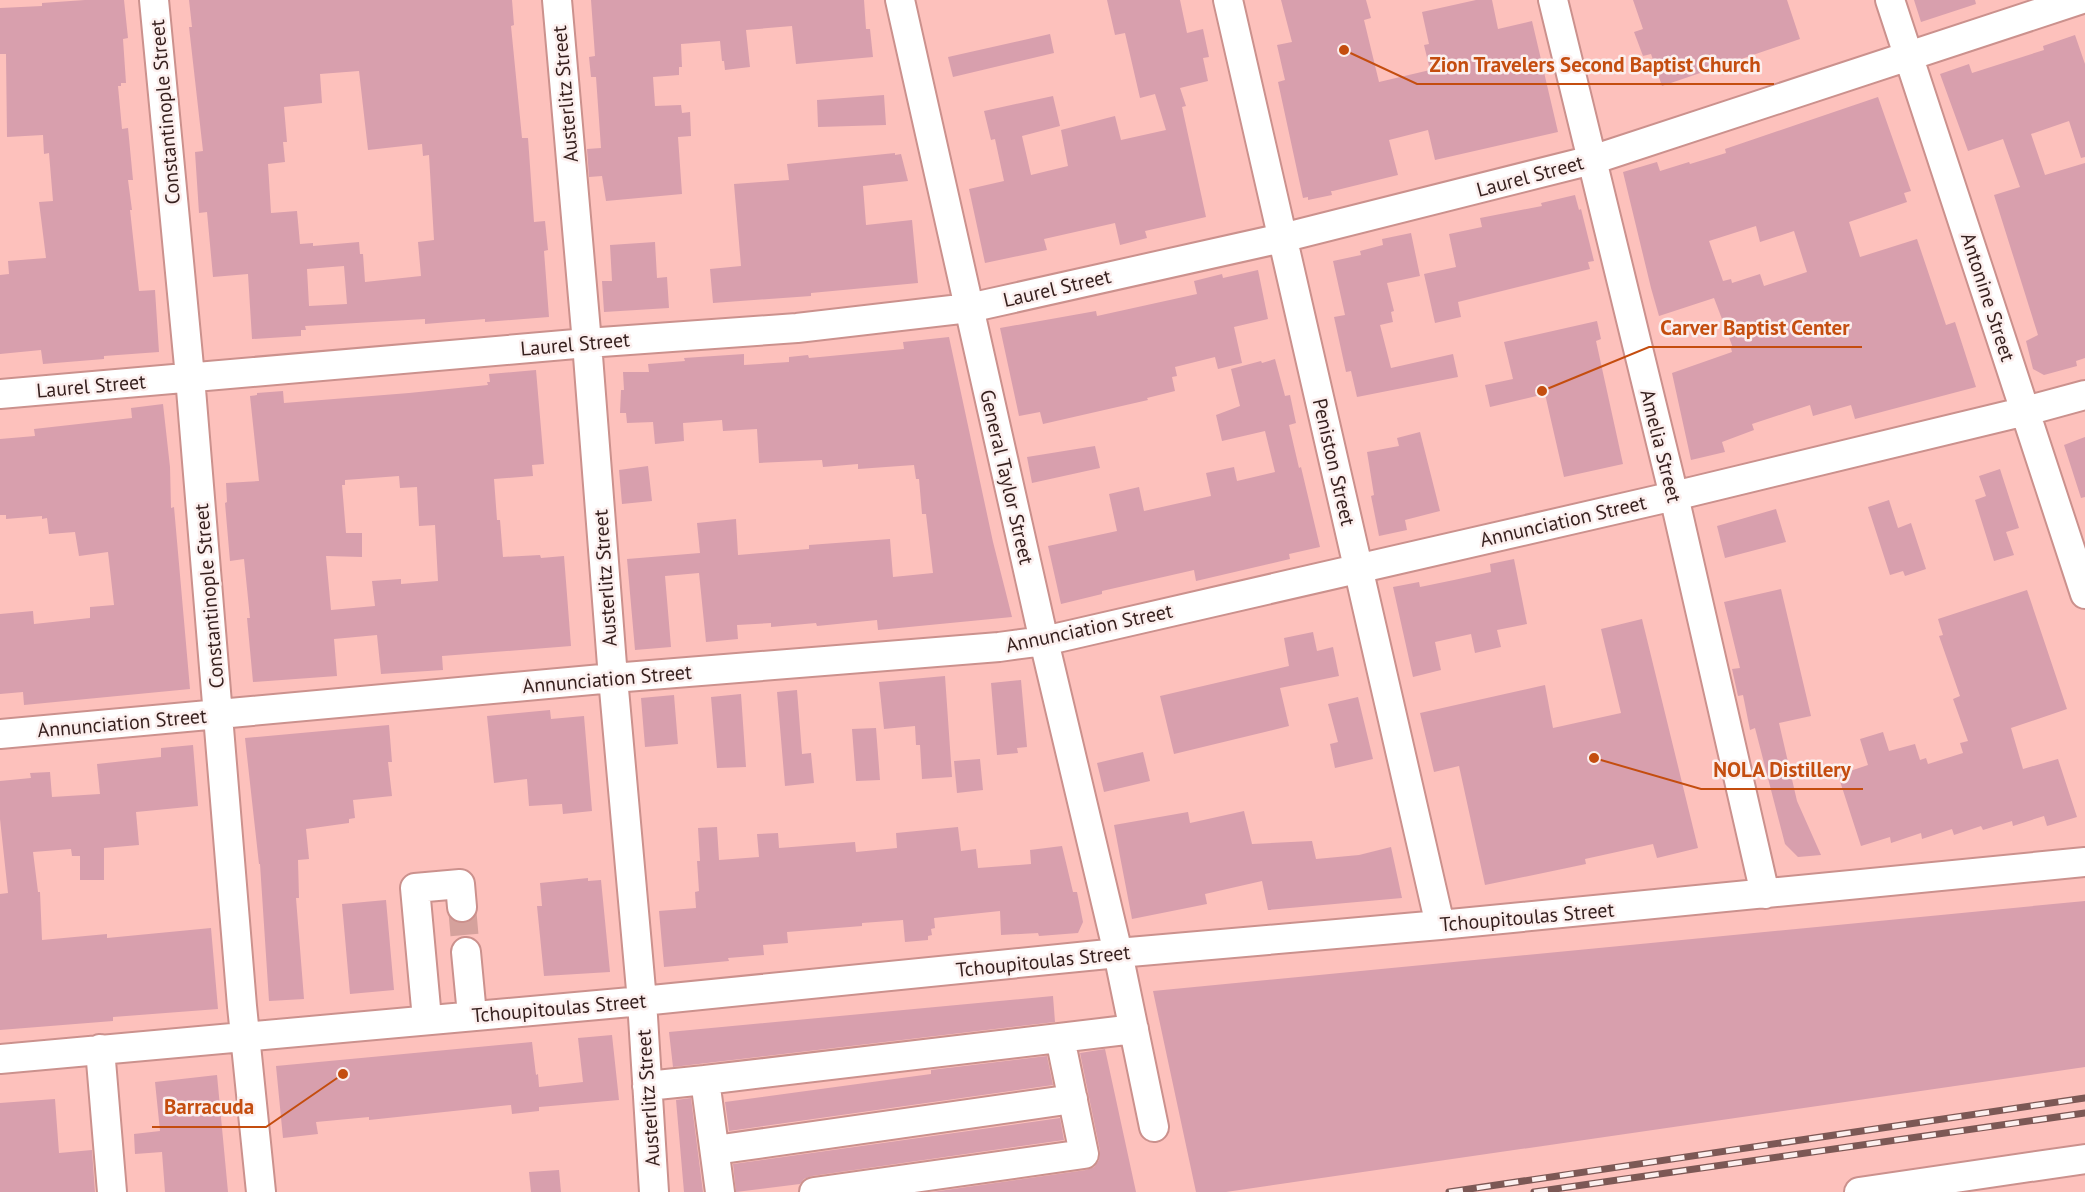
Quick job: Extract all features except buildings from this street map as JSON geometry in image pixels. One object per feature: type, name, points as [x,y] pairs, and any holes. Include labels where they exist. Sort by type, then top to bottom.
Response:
[{"type":"street","name":"Constantinople Street","points":[[154,0],[190,377],[245,1036],[261,1192]]},
{"type":"street","name":"Austerlitz Street","points":[[557,0],[642,1001],[654,1192]]},
{"type":"street","name":"General Taylor Street","points":[[900,0],[1044,641],[1118,953],[1154,1127]]},
{"type":"street","name":"Peniston Street","points":[[1228,0],[1440,925]]},
{"type":"street","name":"Amelia Street","points":[[1553,0],[1674,496],[1765,894]]},
{"type":"street","name":"Antonine Street","points":[[1890,0],[2085,594]]},
{"type":"street","name":"Laurel Street","points":[[0,394],[587,343],[797,328],[969,308],[1282,238],[1592,160],[2079,0]]},
{"type":"street","name":"Annunciation Street","points":[[0,734],[613,678],[987,648],[1044,641],[1674,496],[2085,395]]},
{"type":"street","name":"Tchoupitoulas Street","points":[[0,1059],[642,1001],[1118,953],[1440,925],[2085,862]]},
{"type":"street","points":[[426,1019],[415,888],[460,884],[462,907]]},
{"type":"street","points":[[466,952],[472,1015]]},
{"type":"street","points":[[647,1086],[1134,1029]]},
{"type":"street","points":[[814,1192],[1084,1154],[1060,1038]]},
{"type":"street","points":[[100,1049],[112,1192]]},
{"type":"street","points":[[705,1080],[720,1192]]},
{"type":"street","points":[[715,1150],[1073,1099]]},
{"type":"street","points":[[1859,1192],[2085,1159]]},
{"type":"tunnel","points":[[462,907],[466,952]]},
{"type":"railway","points":[[1449,1192],[2085,1098]]},
{"type":"railway","points":[[1534,1192],[2085,1113]]},
{"type":"place","name":"Zion Travelers Second Baptist Church","points":[[1344,50]]},
{"type":"place","name":"Carver Baptist Center","points":[[1542,391]]},
{"type":"place","name":"NOLA Distillery","points":[[1594,758]]},
{"type":"place","name":"Barracuda","points":[[343,1074]]}]
